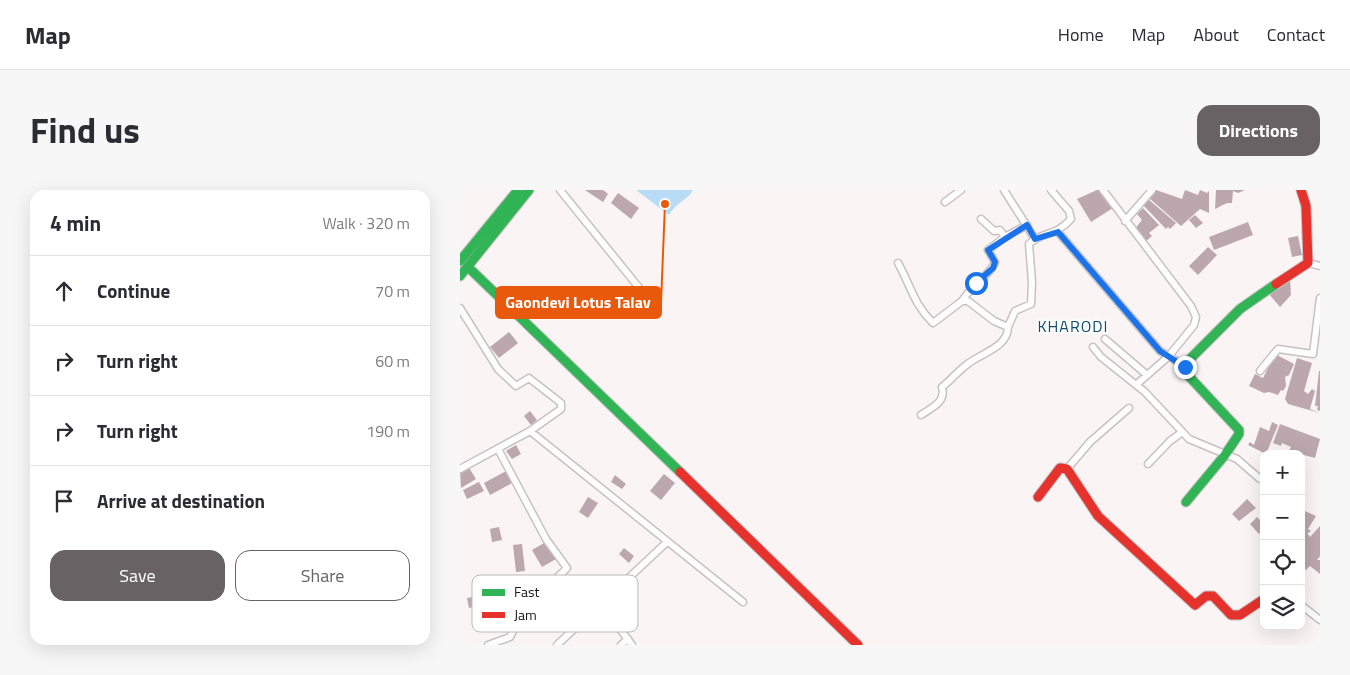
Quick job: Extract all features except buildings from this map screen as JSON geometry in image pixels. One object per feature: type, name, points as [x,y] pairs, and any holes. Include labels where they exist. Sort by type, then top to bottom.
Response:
[{"type":"street","points":[[460,261],[518,190]]},
{"type":"street","points":[[460,276],[529,190]]},
{"type":"street","points":[[560,190],[649,300]]},
{"type":"street","points":[[945,202],[961,190]]},
{"type":"street","points":[[1004,190],[1035,239]]},
{"type":"street","points":[[921,415],[941,401],[944,395],[942,386],[960,374],[968,364],[1004,340],[1015,311],[1031,304],[1032,282],[1029,244],[1035,239],[1058,232],[1072,219],[1071,214],[1051,190]]},
{"type":"street","points":[[1103,190],[1181,292],[1196,318],[1194,325],[1169,356],[1137,384]]},
{"type":"street","points":[[1125,221],[1152,190]]},
{"type":"street","points":[[1301,190],[1306,206],[1308,263]]},
{"type":"street","points":[[982,219],[994,231],[1000,230],[1005,237]]},
{"type":"street","points":[[898,262],[907,278],[917,305],[933,323],[962,301],[968,290],[993,268],[995,262],[988,250],[1005,237],[1027,225]]},
{"type":"street","points":[[1058,232],[1160,351],[1185,367]]},
{"type":"street","points":[[1186,502],[1225,455],[1239,434],[1239,430],[1184,371],[1185,367],[1240,310],[1308,263],[1320,266]]},
{"type":"street","points":[[468,266],[858,645]]},
{"type":"street","points":[[1260,371],[1278,349],[1313,354],[1320,298]]},
{"type":"street","points":[[962,301],[968,301],[994,321],[1008,328]]},
{"type":"street","points":[[460,308],[498,369],[510,381],[516,386],[529,378],[561,403],[561,409],[530,431],[460,469]]},
{"type":"street","points":[[1105,339],[1147,375]]},
{"type":"street","points":[[1094,347],[1102,357],[1137,384],[1181,432],[1198,444],[1237,459],[1260,479]]},
{"type":"street","points":[[1067,469],[1090,442],[1129,408]]},
{"type":"street","points":[[530,431],[743,602]]},
{"type":"street","points":[[1148,464],[1181,432]]},
{"type":"street","points":[[498,449],[546,539],[567,568],[560,575]]},
{"type":"street","points":[[1038,496],[1060,468],[1067,469],[1098,516],[1195,604],[1206,596],[1213,596],[1231,615],[1240,615],[1260,602]]},
{"type":"street","points":[[632,575],[667,542]]},
{"type":"street","points":[[1305,608],[1320,620]]},
{"type":"street","points":[[488,645],[510,637],[512,632]]},
{"type":"street","points":[[557,645],[571,632]]},
{"type":"street","points":[[622,632],[630,642],[622,645]]},
{"type":"water","points":[[636,190],[693,190],[669,215]]},
{"type":"traffic: fast","points":[[460,261],[518,190]]},
{"type":"traffic: fast","points":[[460,276],[529,190]]},
{"type":"traffic: fast","points":[[468,267],[680,472]]},
{"type":"traffic: fast","points":[[1186,502],[1225,455],[1239,434],[1239,430],[1184,371],[1186,363],[1240,309],[1276,284]]},
{"type":"traffic: jam","points":[[1276,284],[1308,263],[1306,206],[1301,190]]},
{"type":"traffic: jam","points":[[1038,497],[1060,468],[1067,469],[1098,516],[1195,605],[1206,596],[1213,596],[1231,615],[1240,615],[1260,602]]},
{"type":"traffic: jam","points":[[680,472],[858,645]]},
{"type":"place","name":"Gaondevi Lotus Talav","points":[[665,204]]},
{"type":"district","name":"KHARODI","points":[[1073,326]]},
{"type":"route","points":[[976,283],[993,268],[995,262],[988,250],[1013,232],[1027,225],[1035,239],[1058,232],[1092,274],[1160,351],[1185,367]]}]
